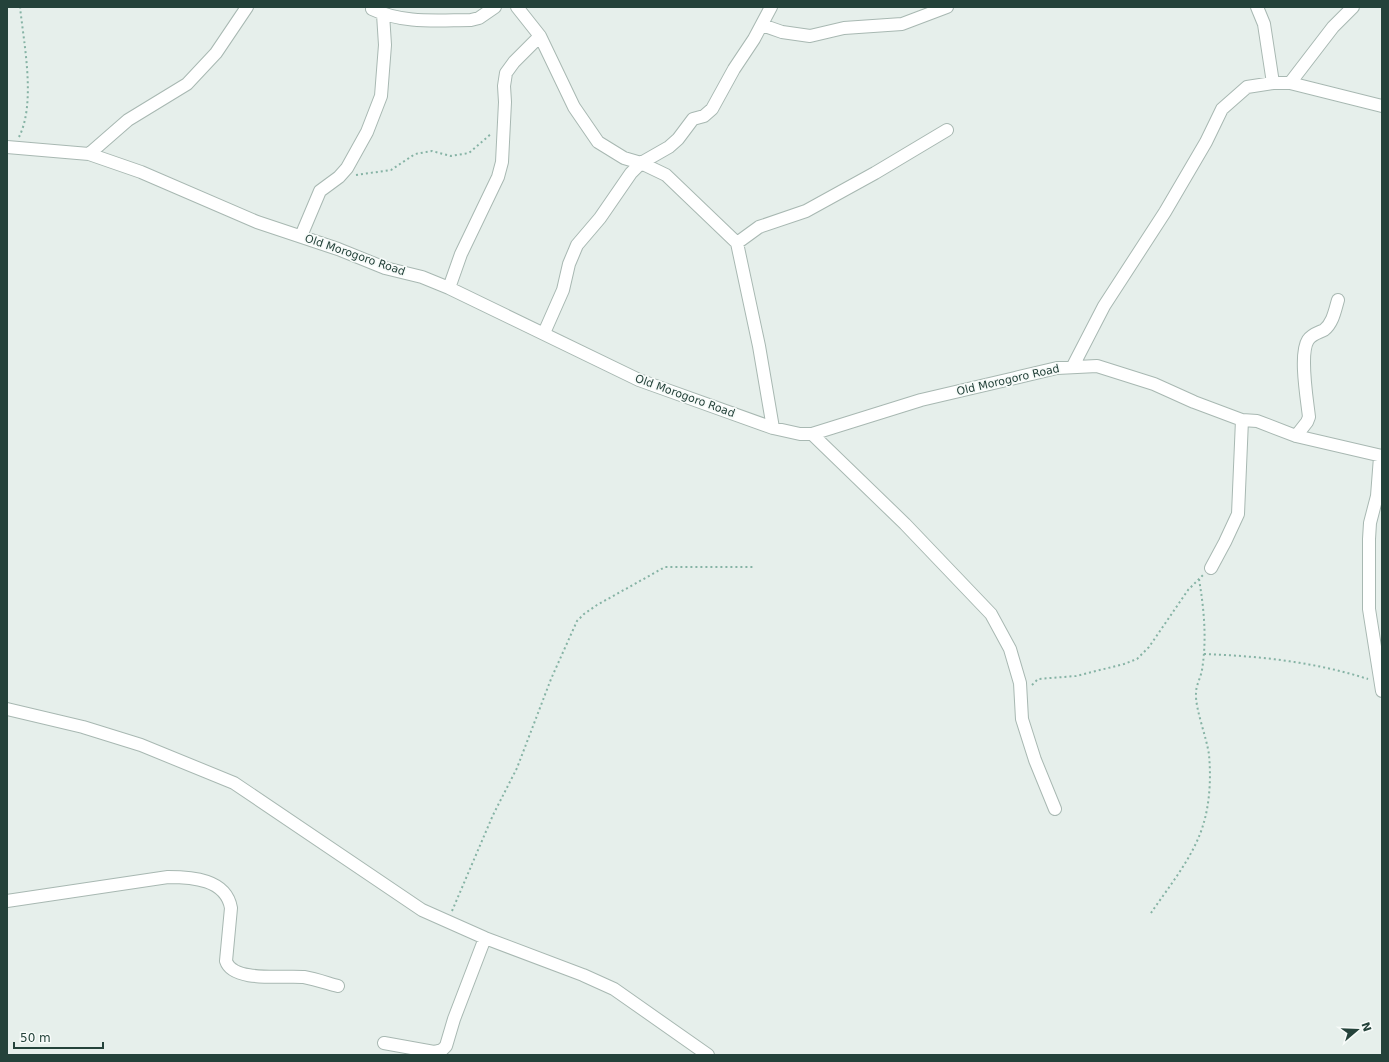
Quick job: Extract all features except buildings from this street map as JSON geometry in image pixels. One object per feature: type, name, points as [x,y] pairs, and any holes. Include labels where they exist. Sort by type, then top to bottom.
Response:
[{"type":"street","points":[[89,154],[128,120],[187,84],[216,53],[247,7]]},
{"type":"street","points":[[373,9],[407,20],[471,20],[479,18],[495,7]]},
{"type":"street","points":[[517,7],[540,36],[574,107],[591,134],[609,150],[624,158],[641,163],[666,175],[737,243],[759,346],[773,428]]},
{"type":"street","points":[[544,333],[563,290],[573,252],[600,218],[622,184],[641,163],[669,147],[678,139],[693,119],[708,113],[762,25],[771,7]]},
{"type":"street","points":[[762,25],[782,32],[810,36],[844,28],[902,24],[947,7]]},
{"type":"street","points":[[1257,7],[1264,24],[1273,83]]},
{"type":"street","points":[[1290,83],[1333,27],[1353,7]]},
{"type":"street","points":[[301,236],[320,191],[339,177],[367,132],[380,96],[385,45],[373,9]]},
{"type":"street","points":[[449,288],[461,254],[498,177],[504,149],[504,86],[506,73],[514,62],[540,36]]},
{"type":"street","points":[[1073,366],[1104,306],[1165,212],[1206,142],[1222,109],[1247,87],[1273,83],[1290,83],[1382,106]]},
{"type":"street","points":[[737,243],[759,227],[806,211],[876,173],[947,130]]},
{"type":"street","name":"Old Morogoro Road","points":[[11,147],[89,154],[141,172],[257,222],[338,249],[385,268],[422,278],[449,288],[639,380],[773,428],[800,434],[812,434],[921,400],[1057,368],[1097,366],[1154,384],[1194,402],[1242,420],[1257,421],[1296,436],[1381,456]]},
{"type":"street","points":[[1296,436],[1308,422],[1309,417],[1304,358],[1306,344],[1314,334],[1324,330],[1332,322],[1338,300]]},
{"type":"street","points":[[1211,568],[1238,514],[1242,420]]},
{"type":"street","points":[[812,434],[905,524],[991,614],[1010,649],[1020,683],[1022,719],[1055,810]]},
{"type":"street","points":[[1381,456],[1377,496],[1370,523],[1368,570],[1368,609],[1381,686]]},
{"type":"street","points":[[7,709],[83,728],[141,745],[234,783],[422,910],[484,938],[583,975],[614,989],[708,1055]]},
{"type":"street","points":[[7,901],[168,877],[192,877],[212,884],[226,893],[230,899],[231,908],[226,961],[228,967],[235,973],[267,977],[292,976],[307,978],[338,986]]},
{"type":"street","points":[[384,1043],[434,1052],[442,1050],[446,1046],[454,1019],[484,938]]},
{"type":"path","points":[[11,147],[23,131],[27,105],[27,72],[20,7]]},
{"type":"path","points":[[339,177],[391,170],[415,154],[432,151],[451,156],[469,153],[504,124]]},
{"type":"path","points":[[447,921],[493,815],[517,768],[551,679],[577,621],[597,605],[665,567],[753,567]]},
{"type":"path","points":[[1021,700],[1038,679],[1076,676],[1124,664],[1137,659],[1149,647],[1188,590],[1211,568]]},
{"type":"path","points":[[1151,913],[1191,851],[1204,822],[1209,787],[1209,754],[1196,694],[1202,671],[1204,654],[1204,609],[1199,579]]},
{"type":"path","points":[[1204,654],[1239,655],[1281,660],[1350,673],[1381,686]]}]
